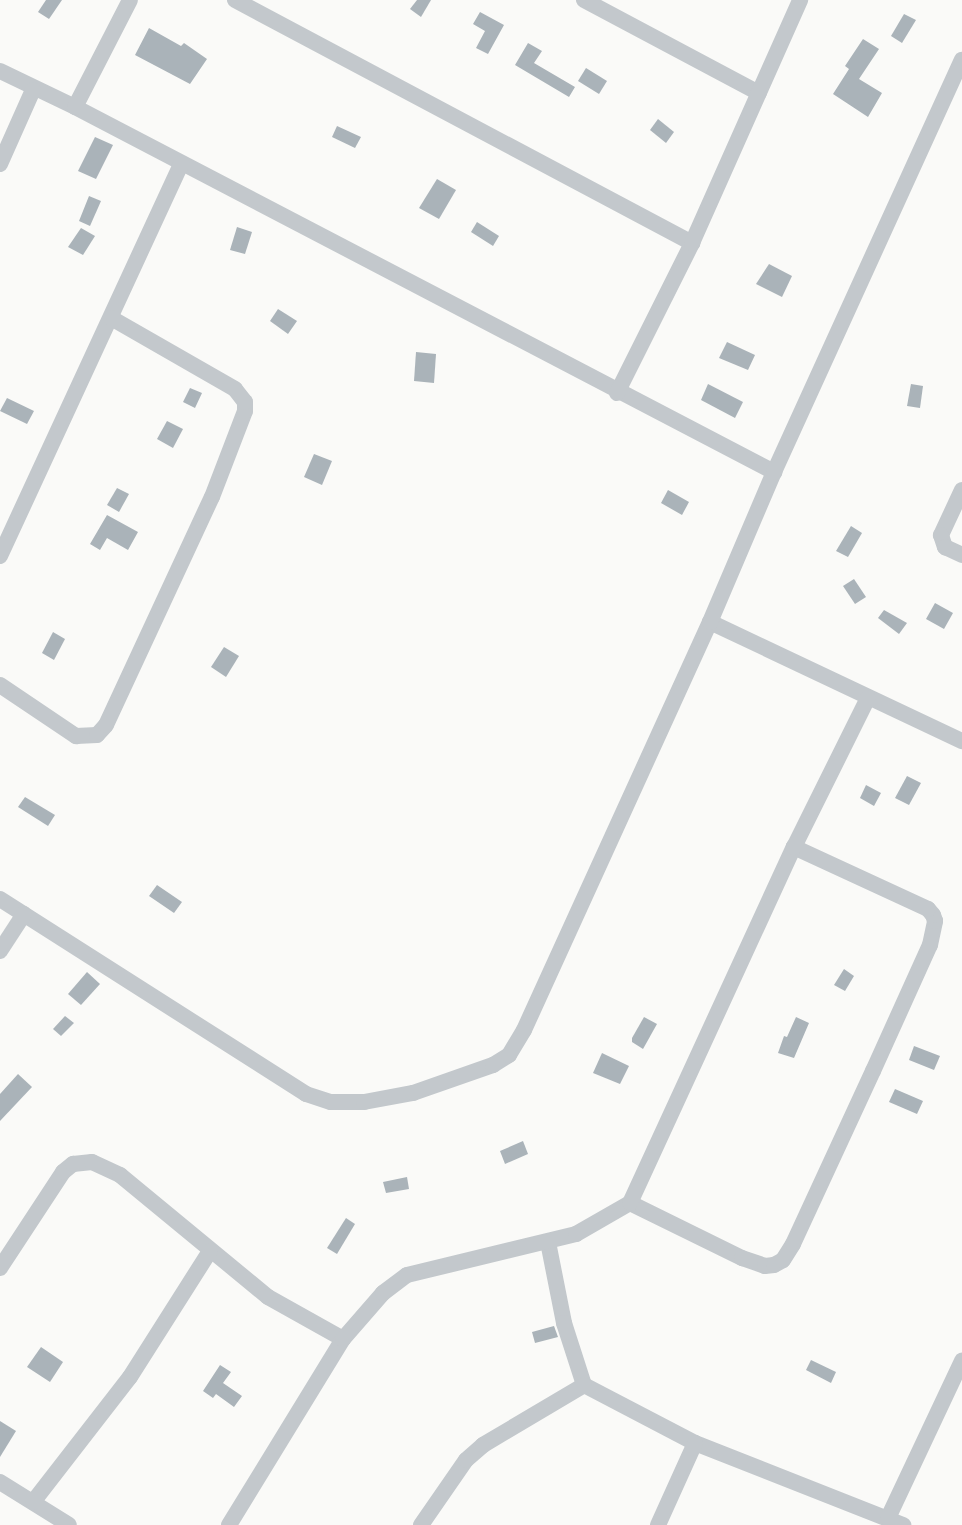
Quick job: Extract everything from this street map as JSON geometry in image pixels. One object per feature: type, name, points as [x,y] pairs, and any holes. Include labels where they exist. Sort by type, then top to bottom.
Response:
[{"type":"street","points":[[75,107],[130,0]]},
{"type":"street","points":[[235,0],[692,243]]},
{"type":"street","points":[[584,0],[758,93]]},
{"type":"street","points":[[617,392],[692,243],[800,0]]},
{"type":"street","points":[[0,899],[306,1094],[330,1102],[364,1102],[413,1092],[493,1065],[509,1055],[524,1030],[710,622],[774,472],[962,60]]},
{"type":"street","points":[[0,71],[33,90],[75,107],[617,392],[774,472]]},
{"type":"street","points":[[0,164],[33,90]]},
{"type":"street","points":[[0,556],[112,318],[181,164]]},
{"type":"street","points":[[0,685],[76,736],[87,738],[101,730],[212,497],[245,411],[245,402],[235,390],[112,318]]},
{"type":"street","points":[[962,490],[941,535],[945,547],[962,556]]},
{"type":"street","points":[[710,622],[962,741]]},
{"type":"street","points":[[229,1525],[343,1339],[382,1292],[407,1275],[576,1234],[630,1203],[794,847],[868,698]]},
{"type":"street","points":[[630,1203],[742,1258],[765,1266],[774,1265],[783,1260],[793,1244],[873,1071],[930,945],[935,921],[933,915],[928,909],[794,847]]},
{"type":"street","points":[[0,951],[24,914]]},
{"type":"street","points":[[0,1268],[63,1172],[73,1164],[81,1162],[106,1166],[120,1175],[268,1297],[343,1339]]},
{"type":"street","points":[[548,1242],[564,1323],[584,1385],[695,1443],[904,1525]]},
{"type":"street","points":[[33,1502],[130,1376],[210,1251]]},
{"type":"street","points":[[888,1518],[962,1361]]},
{"type":"street","points":[[421,1525],[466,1460],[483,1445],[584,1385]]},
{"type":"street","points":[[658,1525],[695,1443]]},
{"type":"street","points":[[0,1482],[69,1525]]},
{"type":"building","points":[[46,0],[62,0],[49,19],[38,12]]},
{"type":"building","points":[[417,0],[431,0],[421,17],[410,9]]},
{"type":"building","points":[[480,12],[504,25],[488,54],[476,48],[485,31],[473,24]]},
{"type":"building","points":[[904,14],[916,20],[902,43],[891,36]]},
{"type":"building","points":[[149,28],[181,46],[184,43],[207,59],[190,84],[135,55]]},
{"type":"building","points":[[863,39],[879,49],[859,79],[882,93],[868,117],[833,94],[849,69],[845,66]]},
{"type":"building","points":[[528,43],[542,51],[534,63],[575,87],[569,97],[515,65]]},
{"type":"building","points":[[586,68],[607,81],[599,94],[578,81]]},
{"type":"building","points":[[658,119],[674,132],[666,143],[650,130]]},
{"type":"building","points":[[337,126],[361,137],[355,148],[332,137]]},
{"type":"building","points":[[95,137],[113,145],[96,179],[78,171]]},
{"type":"building","points":[[437,179],[456,190],[439,219],[419,208]]},
{"type":"building","points":[[89,196],[101,201],[90,226],[79,221]]},
{"type":"building","points":[[477,222],[499,236],[493,246],[471,232]]},
{"type":"building","points":[[237,227],[252,232],[245,254],[230,250]]},
{"type":"building","points":[[81,228],[95,236],[83,255],[68,247]]},
{"type":"building","points":[[769,264],[792,276],[782,297],[756,284]]},
{"type":"building","points":[[278,309],[297,321],[288,334],[270,321]]},
{"type":"building","points":[[727,342],[755,355],[748,370],[719,358]]},
{"type":"building","points":[[416,352],[436,354],[434,383],[414,381]]},
{"type":"building","points":[[708,384],[743,402],[735,418],[701,400]]},
{"type":"building","points":[[911,384],[923,386],[920,408],[907,406]]},
{"type":"building","points":[[190,388],[202,393],[195,408],[183,402]]},
{"type":"building","points":[[7,398],[34,411],[27,424],[0,411]]},
{"type":"building","points":[[167,421],[183,429],[173,448],[157,439]]},
{"type":"building","points":[[314,454],[332,461],[322,485],[304,477]]},
{"type":"building","points":[[117,488],[129,494],[119,512],[107,505]]},
{"type":"building","points":[[668,490],[689,502],[682,515],[661,503]]},
{"type":"building","points":[[107,515],[138,532],[128,550],[107,538],[100,550],[90,544]]},
{"type":"building","points":[[851,526],[862,533],[848,557],[836,551]]},
{"type":"building","points":[[854,579],[866,597],[855,604],[843,586]]},
{"type":"building","points":[[935,603],[953,613],[944,629],[926,619]]},
{"type":"building","points":[[884,610],[907,623],[899,634],[878,618]]},
{"type":"building","points":[[53,632],[65,639],[54,660],[42,653]]},
{"type":"building","points":[[224,647],[239,656],[226,677],[211,667]]},
{"type":"building","points":[[907,776],[921,783],[909,805],[895,798]]},
{"type":"building","points":[[866,785],[881,793],[874,806],[860,798]]},
{"type":"building","points":[[25,797],[55,815],[48,826],[18,807]]},
{"type":"building","points":[[157,885],[182,902],[174,913],[149,896]]},
{"type":"building","points":[[844,969],[854,976],[845,991],[834,985]]},
{"type":"building","points":[[87,972],[100,984],[81,1005],[68,994]]},
{"type":"building","points":[[65,1016],[74,1023],[61,1036],[53,1029]]},
{"type":"building","points":[[644,1017],[657,1024],[643,1049],[632,1042],[632,1038]]},
{"type":"building","points":[[796,1017],[809,1023],[794,1058],[778,1053],[784,1036],[787,1037]]},
{"type":"building","points":[[914,1046],[940,1056],[934,1070],[909,1060]]},
{"type":"building","points":[[602,1053],[629,1066],[620,1084],[593,1073]]},
{"type":"building","points":[[18,1074],[32,1087],[0,1121],[0,1094]]},
{"type":"building","points":[[895,1089],[923,1101],[917,1114],[889,1102]]},
{"type":"building","points":[[523,1141],[528,1154],[505,1164],[500,1151]]},
{"type":"building","points":[[407,1177],[409,1189],[386,1193],[383,1182]]},
{"type":"building","points":[[346,1218],[355,1224],[337,1254],[327,1248]]},
{"type":"building","points":[[554,1326],[558,1337],[535,1343],[532,1332]]},
{"type":"building","points":[[41,1347],[63,1362],[50,1382],[27,1367]]},
{"type":"building","points":[[811,1360],[836,1372],[831,1383],[806,1370]]},
{"type":"building","points":[[220,1365],[231,1372],[223,1383],[242,1396],[234,1407],[216,1394],[213,1398],[203,1391]]},
{"type":"building","points":[[0,1421],[16,1431],[0,1457]]}]
